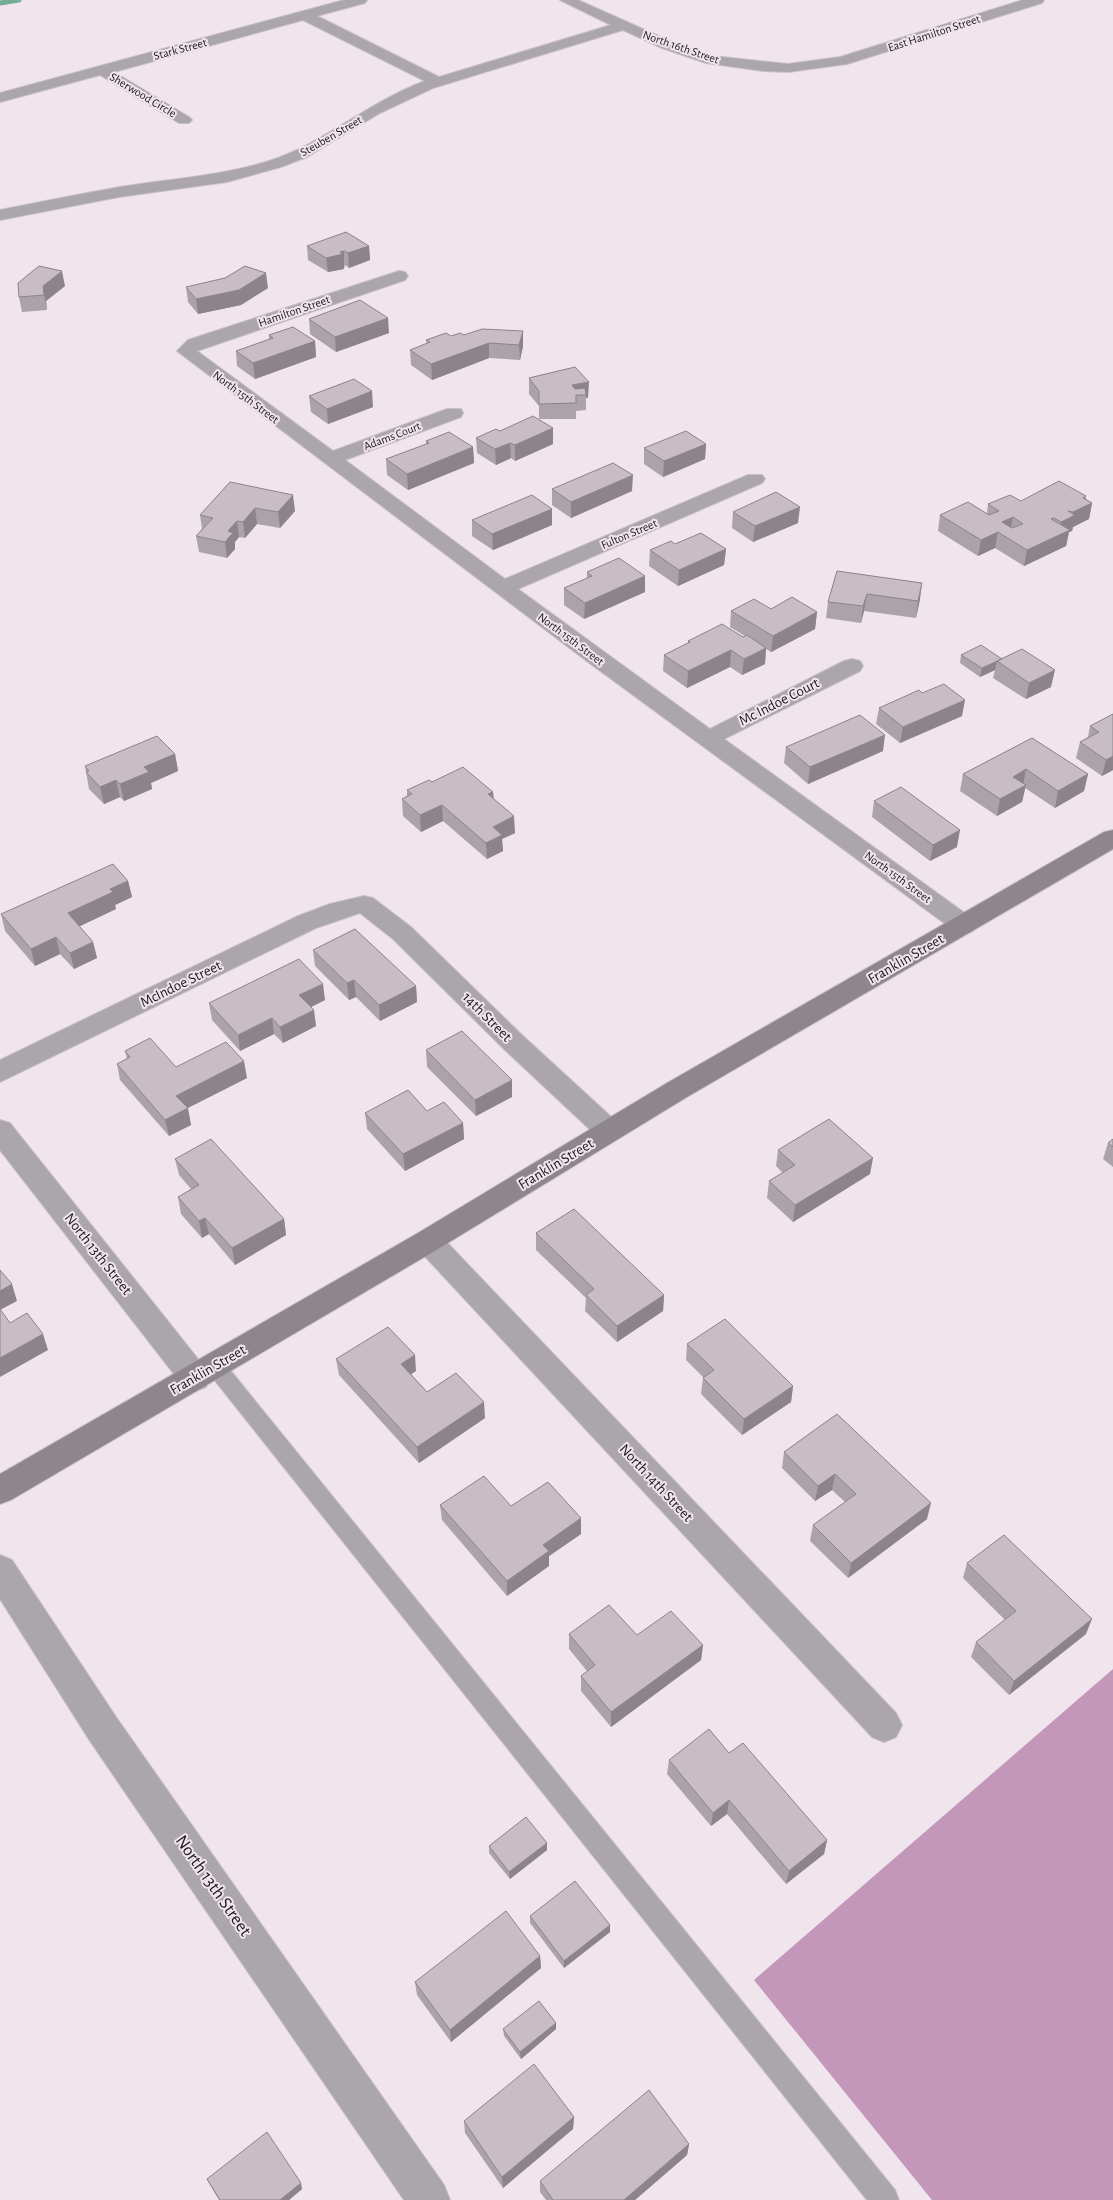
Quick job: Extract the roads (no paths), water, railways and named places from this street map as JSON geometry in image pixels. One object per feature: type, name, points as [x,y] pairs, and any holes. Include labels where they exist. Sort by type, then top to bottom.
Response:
[{"type":"street","name":"Stark Street","points":[[0,98],[360,0]]},
{"type":"street","name":"North 16th Street","points":[[566,0],[623,26],[711,60],[763,67],[811,66],[831,63]]},
{"type":"street","name":"East Hamilton Street","points":[[831,63],[896,46],[1037,0]]},
{"type":"street","points":[[305,15],[438,82]]},
{"type":"street","name":"Steuben Street","points":[[0,216],[87,197],[218,179],[275,164],[326,141],[375,110],[438,82],[623,26]]},
{"type":"street","name":"Sherwood Circle","points":[[102,70],[184,120]]},
{"type":"street","name":"Hamilton Street","points":[[190,347],[399,276]]},
{"type":"street","name":"North 15th Street","points":[[190,347],[186,351],[192,356],[707,739],[964,925]]},
{"type":"street","name":"Adams Court","points":[[330,459],[454,413]]},
{"type":"street","name":"Fulton Street","points":[[503,588],[754,479]]},
{"type":"street","name":"Mc Indoe Court","points":[[707,739],[852,666]]},
{"type":"street","name":"Franklin Street","points":[[0,1490],[205,1372],[609,1132],[1113,838]]},
{"type":"street","name":"McIndoe Street","points":[[0,1072],[307,922],[338,910],[364,904]]},
{"type":"street","name":"14th Street","points":[[364,904],[402,933],[514,1043],[609,1132]]},
{"type":"street","name":"North 13th Street","points":[[0,1130],[205,1372]]},
{"type":"street","name":"North 14th Street","points":[[428,1241],[884,1725]]},
{"type":"street","name":"North 13th Street","points":[[0,1570],[103,1729],[429,2200]]},
{"type":"lane","points":[[205,1372],[884,2200]]},
{"type":"waterway","points":[[0,3],[19,0]]}]
